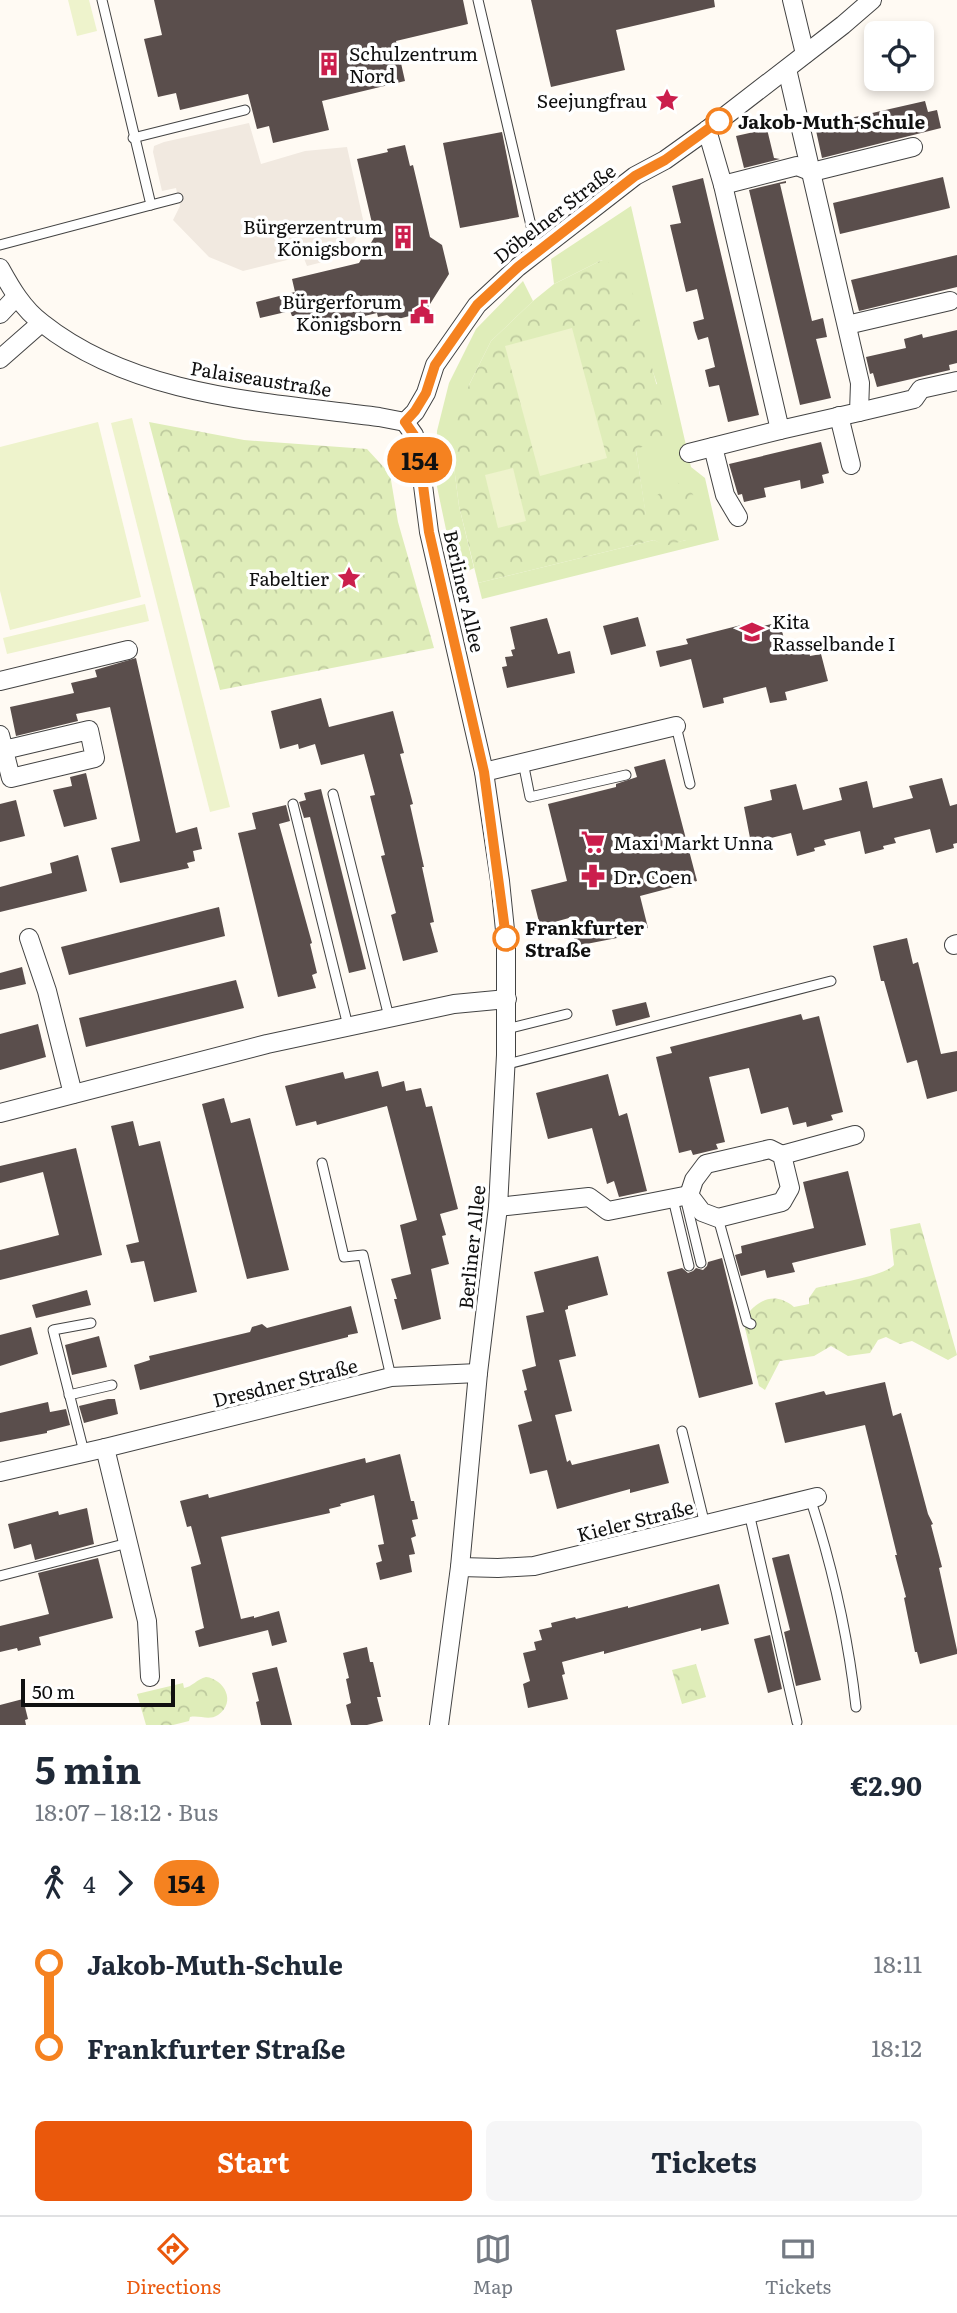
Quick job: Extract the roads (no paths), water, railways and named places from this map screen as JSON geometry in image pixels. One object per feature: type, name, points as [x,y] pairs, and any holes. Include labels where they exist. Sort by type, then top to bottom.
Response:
[{"type":"street","points":[[792,0],[805,54]]},
{"type":"street","name":"Döbelner Straße","points":[[405,422],[426,393],[435,365],[477,305],[518,267],[635,176],[665,160],[708,130],[872,0]]},
{"type":"street","points":[[787,69],[860,383],[859,412]]},
{"type":"street","points":[[708,130],[780,430]]},
{"type":"street","points":[[723,185],[797,166],[812,172],[913,147]]},
{"type":"street","name":"Palaiseaustraße","points":[[0,268],[16,297],[41,323],[91,356],[137,374],[189,390],[405,422]]},
{"type":"street","points":[[0,314],[16,297]]},
{"type":"street","points":[[847,325],[950,301]]},
{"type":"street","points":[[0,359],[41,323]]},
{"type":"street","points":[[689,453],[914,400],[920,389],[957,382]]},
{"type":"street","points":[[839,416],[851,465]]},
{"type":"street","name":"Berliner Allee","points":[[405,422],[414,435],[419,454],[429,532],[484,772],[506,940],[507,1029],[498,1207],[478,1373],[460,1567],[439,1725]]},
{"type":"street","points":[[713,447],[724,495],[738,517]]},
{"type":"street","points":[[0,681],[128,650]]},
{"type":"street","points":[[484,772],[676,726]]},
{"type":"street","points":[[89,730],[95,758],[10,778],[2,742],[89,730]]},
{"type":"street","points":[[29,938],[47,990],[73,1094]]},
{"type":"street","points":[[0,1113],[267,1044],[454,1004],[507,999]]},
{"type":"street","points":[[782,1156],[855,1135]]},
{"type":"street","points":[[498,1207],[589,1197],[608,1211],[682,1196],[706,1164],[770,1149],[782,1156],[790,1188],[782,1202],[718,1218],[702,1212],[682,1196]]},
{"type":"street","name":"Dresdner Straße","points":[[0,1472],[391,1377],[478,1373]]},
{"type":"street","points":[[105,1448],[147,1620],[150,1677]]},
{"type":"street","name":"Kieler Straße","points":[[460,1567],[534,1566],[814,1497]]},
{"type":"lane","points":[[102,0],[151,205]]},
{"type":"lane","points":[[478,0],[527,208],[540,251]]},
{"type":"lane","points":[[133,138],[245,110]]},
{"type":"lane","points":[[0,245],[177,198]]},
{"type":"lane","points":[[676,726],[690,784]]},
{"type":"lane","points":[[523,762],[530,797],[626,775]]},
{"type":"lane","points":[[333,793],[389,1017]]},
{"type":"lane","points":[[293,804],[348,1026]]},
{"type":"lane","points":[[504,1065],[831,981]]},
{"type":"lane","points":[[507,1029],[567,1014]]},
{"type":"lane","points":[[322,1163],[344,1258],[363,1255],[391,1377]]},
{"type":"lane","points":[[682,1196],[701,1263]]},
{"type":"lane","points":[[682,1196],[689,1266]]},
{"type":"lane","points":[[718,1218],[747,1322],[751,1324]]},
{"type":"lane","points":[[84,1452],[53,1330],[92,1322]]},
{"type":"lane","points":[[69,1395],[112,1385]]},
{"type":"lane","points":[[682,1431],[705,1525]]},
{"type":"lane","points":[[814,1497],[851,1665],[856,1707]]},
{"type":"lane","points":[[749,1513],[797,1722]]},
{"type":"lane","points":[[0,1576],[128,1543]]},
{"type":"place","name":"Schulzentrum Nord","points":[[329,64]]},
{"type":"place","name":"Seejungfrau","points":[[667,100]]},
{"type":"place","name":"Jakob-Muth-Schule","points":[[719,121]]},
{"type":"place","name":"Bürgerzentrum Königsborn","points":[[403,237]]},
{"type":"place","name":"Bürgerforum Königsborn","points":[[422,312]]},
{"type":"place","name":"Fabeltier","points":[[349,578]]},
{"type":"place","name":"Kita Rasselbande I","points":[[752,632]]},
{"type":"place","name":"Maxi Markt Unna","points":[[593,842]]},
{"type":"place","name":"Dr. Coen","points":[[593,876]]},
{"type":"place","name":"Frankfurter Straße","points":[[506,938]]}]
